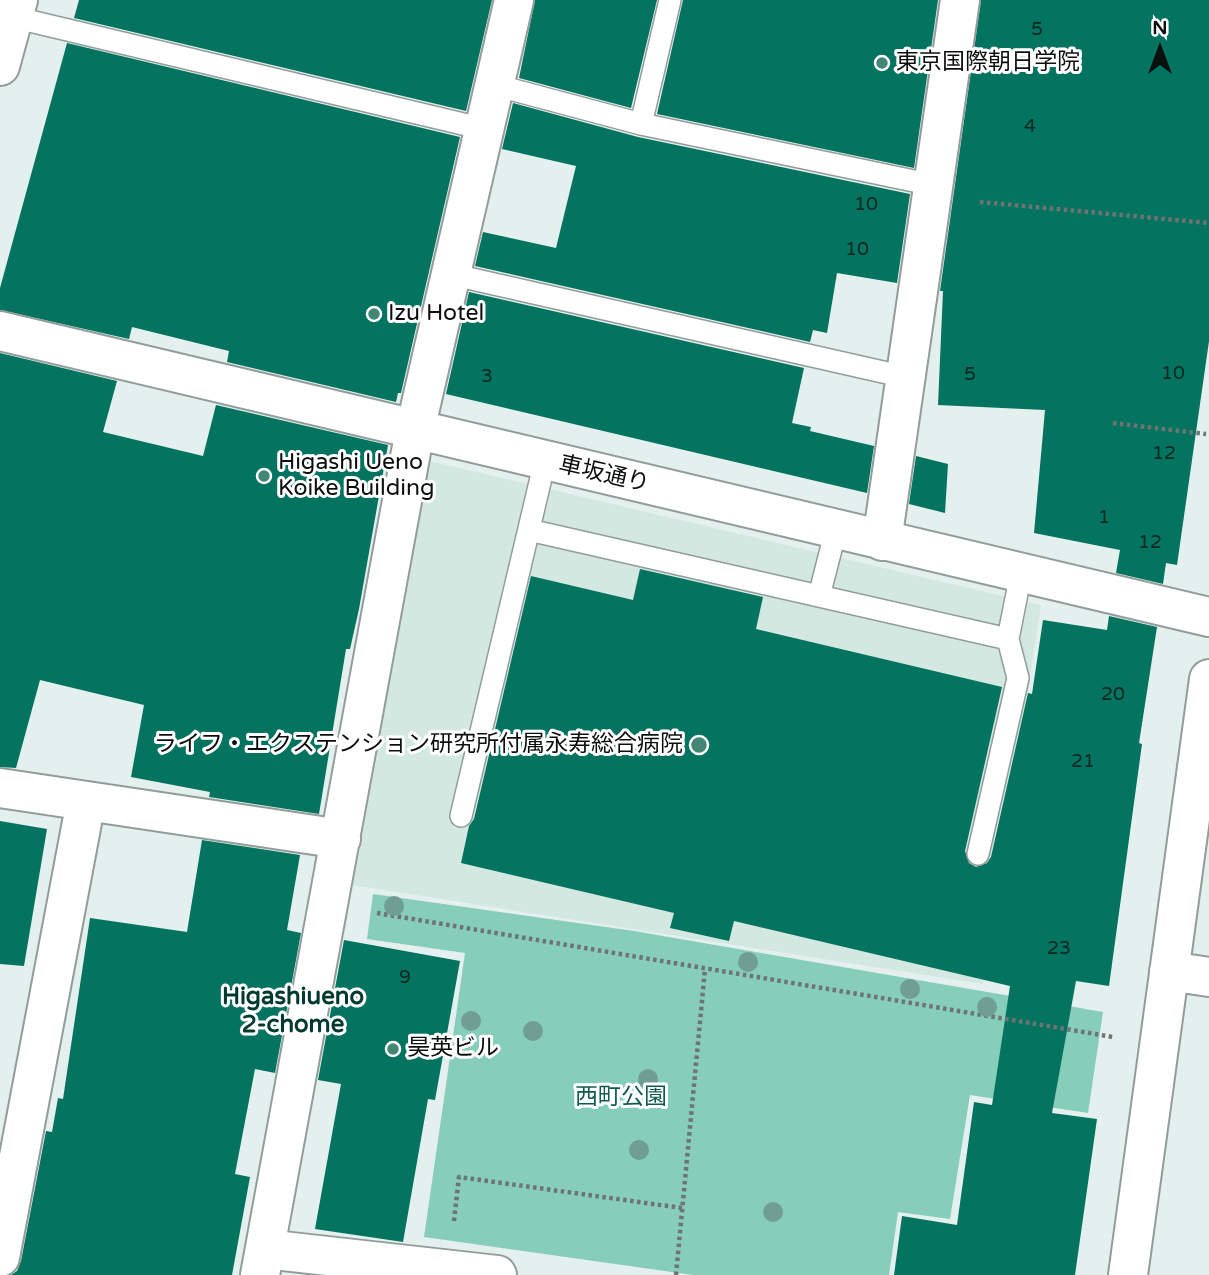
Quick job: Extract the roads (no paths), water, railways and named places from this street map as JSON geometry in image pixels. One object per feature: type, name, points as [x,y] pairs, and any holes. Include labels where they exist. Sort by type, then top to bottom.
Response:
[{"type":"street","points":[[497,1275],[262,1262],[415,430],[514,0]]},
{"type":"street","points":[[882,541],[960,0]]},
{"type":"street","points":[[0,66],[15,9]]},
{"type":"street","name":"車坂通り","points":[[0,331],[1209,617]]},
{"type":"street","points":[[1128,1275],[1209,679]]},
{"type":"street","points":[[0,788],[341,839]]},
{"type":"street","points":[[0,1257],[86,801]]},
{"type":"street","points":[[1169,971],[1209,977]]},
{"type":"lane","points":[[641,124],[670,0]]},
{"type":"lane","points":[[15,9],[484,129]]},
{"type":"lane","points":[[495,85],[641,124],[933,185]]},
{"type":"lane","points":[[450,274],[905,377]]},
{"type":"lane","points":[[461,816],[545,461]]},
{"type":"lane","points":[[529,530],[1008,639]]},
{"type":"lane","points":[[819,596],[836,530]]},
{"type":"lane","points":[[978,854],[1018,678],[1008,639],[1021,573]]},
{"type":"place","name":"東京国際朝日学院","points":[[882,63]]},
{"type":"place","name":"Izu Hotel","points":[[374,314]]},
{"type":"place","name":"Higashi Ueno Koike Building","points":[[264,476]]},
{"type":"place","name":"ライフ・エクステンション研究所付属永寿総合病院","points":[[699,745]]},
{"type":"place","name":"昊英ビル","points":[[393,1049]]},
{"type":"district","name":"Higashiueno 2-chome","points":[[293,1012]]},
{"type":"park label","name":"西町公園","points":[[621,1098]]}]
